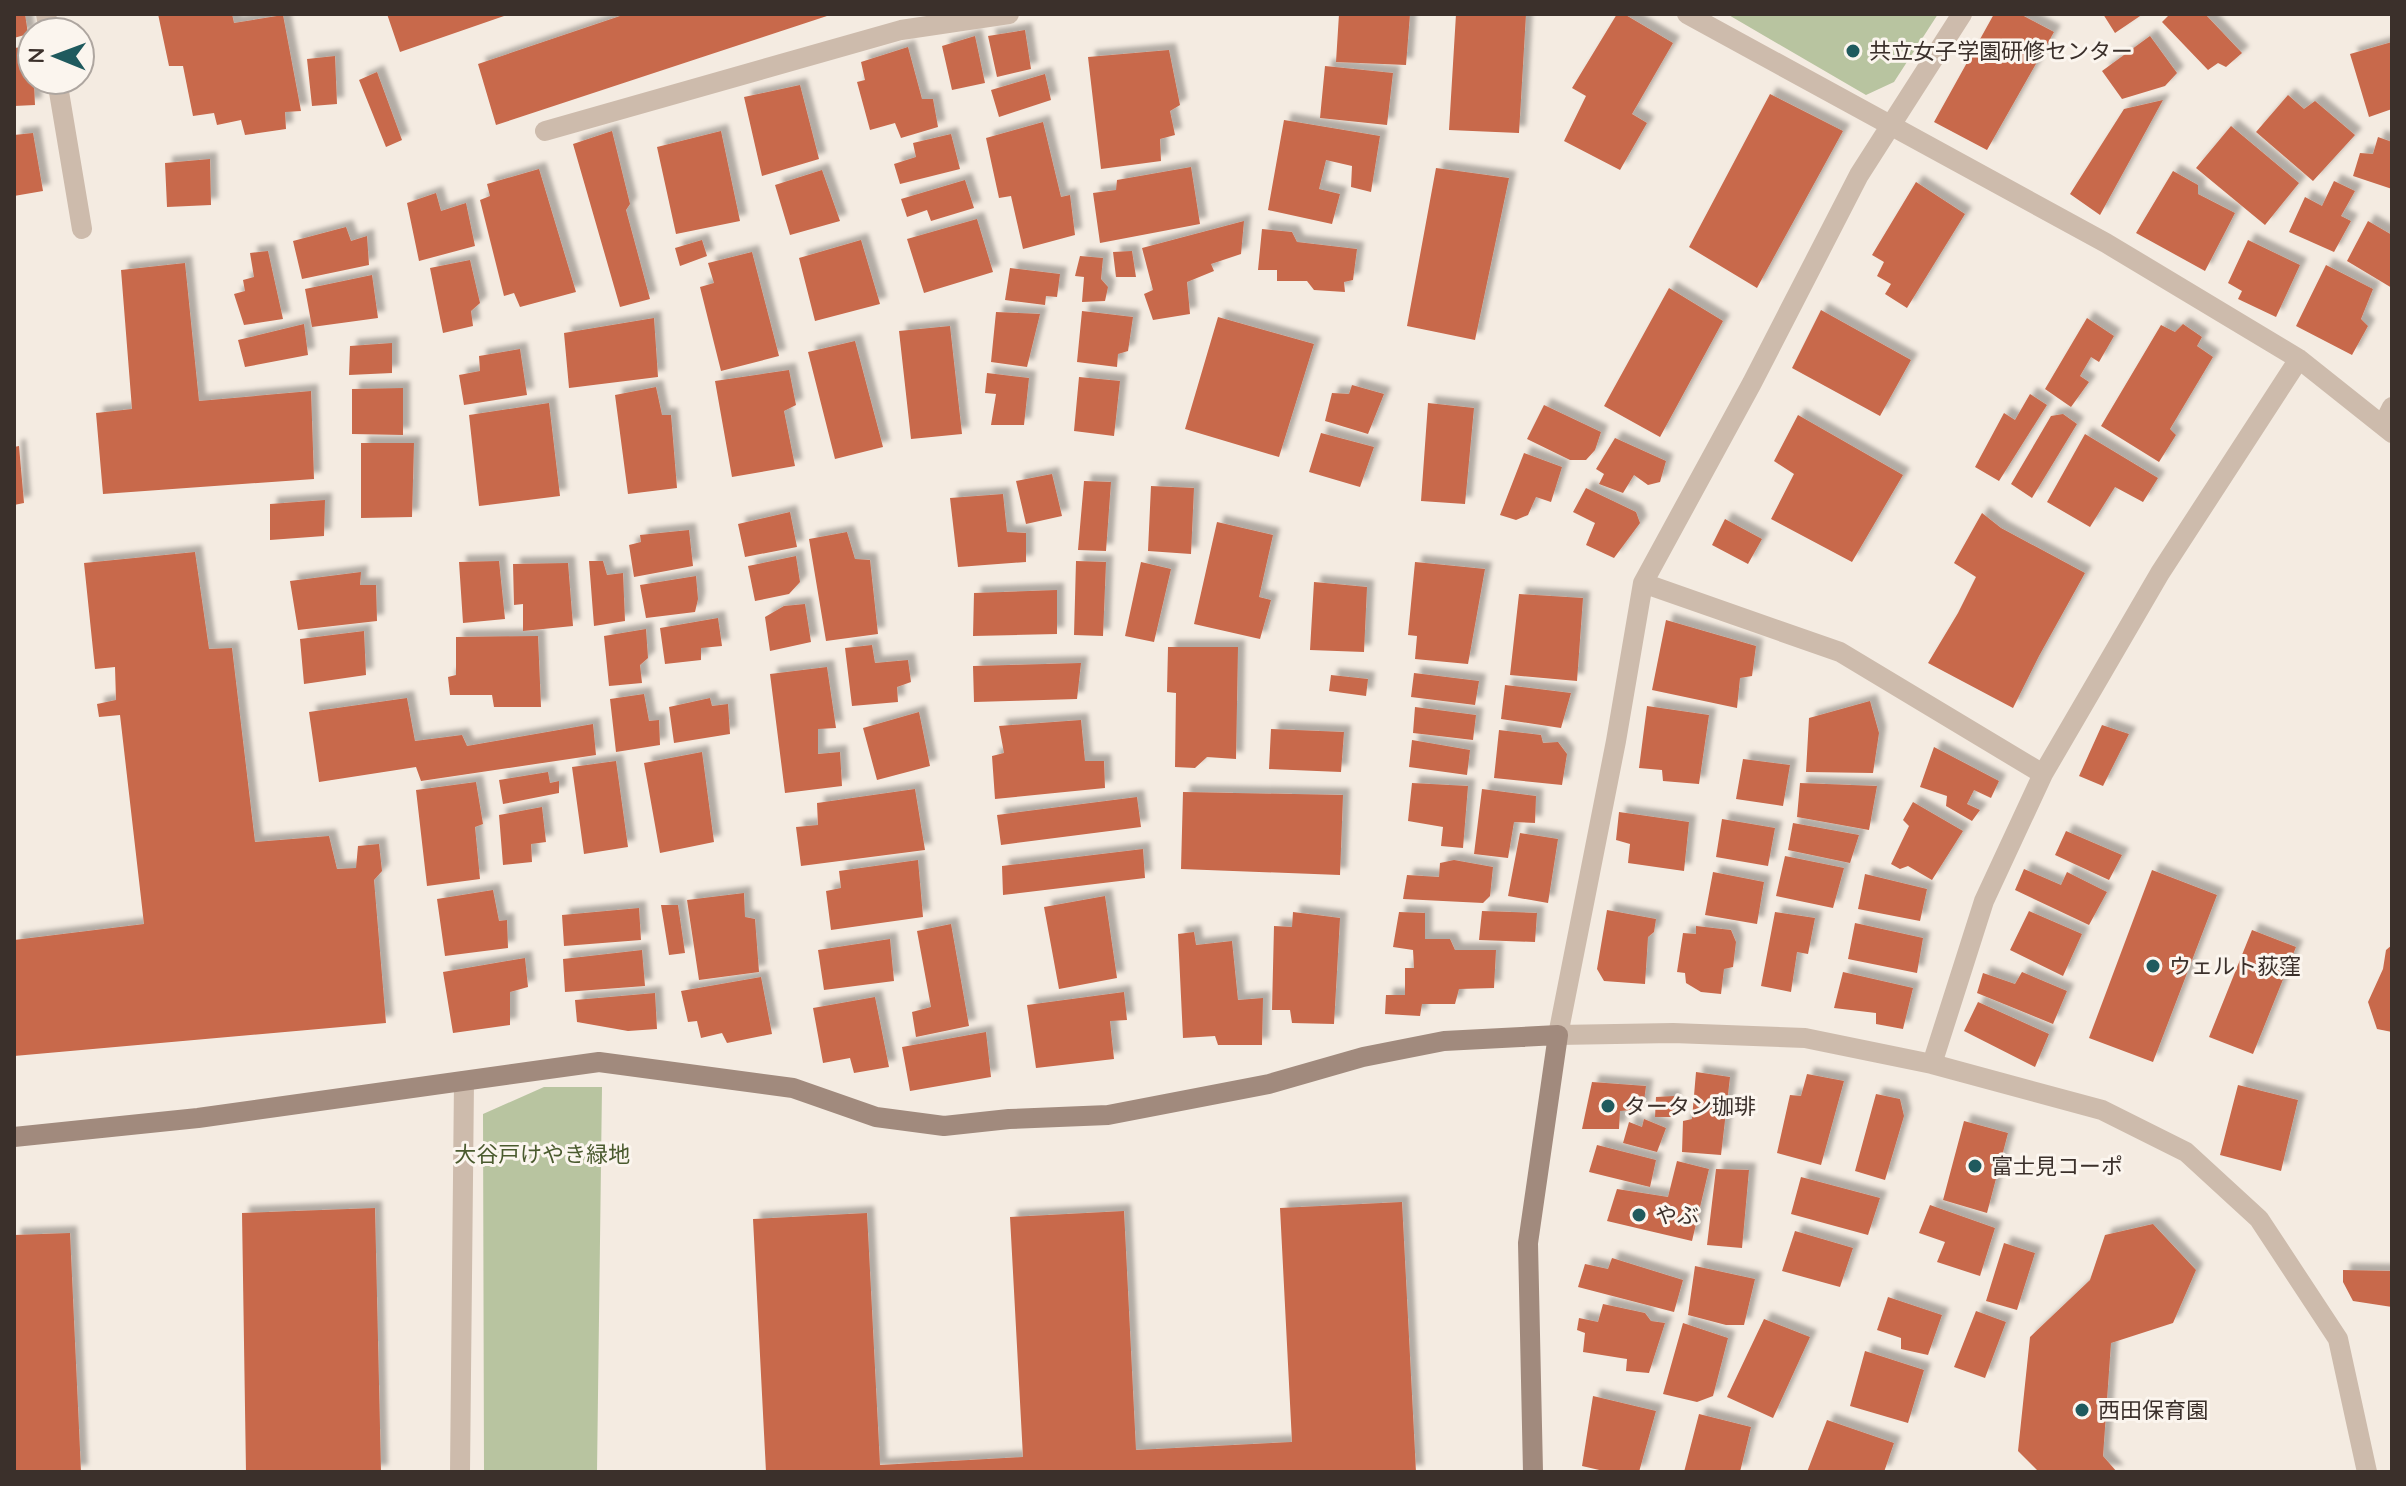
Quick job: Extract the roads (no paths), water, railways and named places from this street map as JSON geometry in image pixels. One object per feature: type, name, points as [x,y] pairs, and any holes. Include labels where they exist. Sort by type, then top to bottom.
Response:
[{"type":"street","points":[[545,131],[901,30],[1009,14]]},
{"type":"street","points":[[1687,14],[2106,243],[2299,359],[2389,422]]},
{"type":"street","points":[[1533,1472],[1528,1243],[1558,1035],[1616,741],[1643,583],[1752,383],[1859,175],[1962,14]]},
{"type":"street","points":[[60,96],[82,229]]},
{"type":"street","points":[[1932,1064],[1984,901],[2043,774],[2160,573],[2299,359]]},
{"type":"street","points":[[1643,583],[1840,652],[2043,774]]},
{"type":"street","points":[[14,1137],[198,1118],[599,1062],[793,1088],[876,1117],[944,1126],[1009,1119],[1108,1115],[1269,1084],[1363,1057],[1444,1041],[1673,1033],[1805,1038],[1932,1064],[2102,1110],[2186,1152],[2259,1219],[2338,1339],[2367,1472]]},
{"type":"street","points":[[460,1472],[464,1081]]},
{"type":"place","name":"共立女子学園研修センター","points":[[1853,51]]},
{"type":"place","name":"ウェルト荻窪","points":[[2153,966]]},
{"type":"place","name":"タータン珈琲","points":[[1608,1106]]},
{"type":"place","name":"富士見コーポ","points":[[1975,1166]]},
{"type":"place","name":"やぶ","points":[[1639,1215]]},
{"type":"place","name":"西田保育園","points":[[2082,1410]]},
{"type":"park label","name":"大谷戸けやき緑地","points":[[542,1154]]}]
